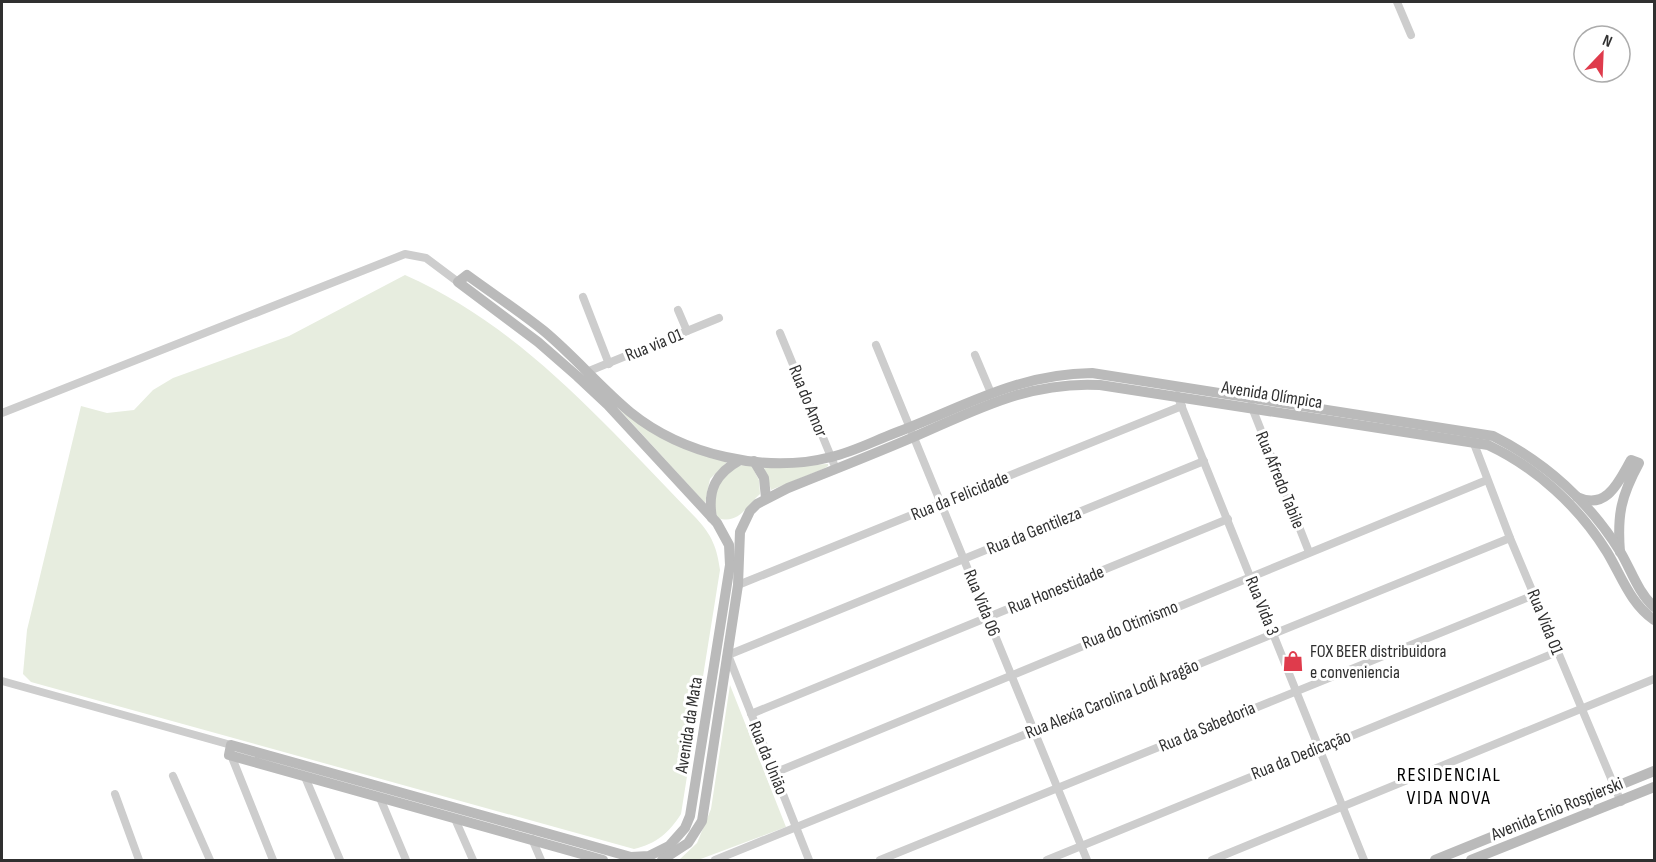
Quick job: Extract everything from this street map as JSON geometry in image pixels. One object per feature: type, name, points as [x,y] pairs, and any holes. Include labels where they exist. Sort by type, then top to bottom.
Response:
[{"type":"street","points":[[1397,2],[1411,35]]},
{"type":"street","points":[[2,412],[405,254],[426,258],[459,282],[467,275],[544,331],[629,411],[653,428],[703,450],[740,460],[754,461],[764,478],[765,498],[750,511],[743,522],[725,526],[714,520],[710,498],[713,484],[722,471],[740,460]]},
{"type":"street","name":"Avenida da Mata","points":[[231,750],[622,856],[639,858],[649,856],[669,846],[685,828],[698,776],[729,571],[729,545],[714,520],[608,405],[538,342],[459,282]]},
{"type":"street","points":[[583,297],[609,364]]},
{"type":"street","points":[[678,310],[687,331]]},
{"type":"street","name":"Rua via 01","points":[[589,372],[719,318]]},
{"type":"street","name":"Rua do Amor","points":[[780,333],[836,469]]},
{"type":"street","name":"Rua Vida 06","points":[[876,345],[1087,861]]},
{"type":"street","points":[[975,355],[991,393]]},
{"type":"street","name":"Avenida Olímpica","points":[[765,498],[836,469],[991,393],[1031,379],[1067,373],[1092,373],[1493,436],[1531,456],[1576,497],[1620,552],[1635,583],[1654,607]]},
{"type":"street","name":"Avenida Olímpica","points":[[754,461],[831,457],[912,432],[997,401],[1053,385],[1100,385],[1180,402],[1252,409],[1473,441],[1501,452],[1554,489],[1594,532],[1629,594],[1654,620]]},
{"type":"street","name":"Rua Vida 3","points":[[1173,385],[1364,861]]},
{"type":"street","name":"Rua Afredo Tabile","points":[[1249,397],[1309,552]]},
{"type":"street","name":"Rua da Felicidade","points":[[738,585],[942,504],[1180,402]]},
{"type":"street","name":"Rua Vida 01","points":[[1473,441],[1510,538],[1621,802]]},
{"type":"street","name":"Rua da Gentileza","points":[[730,654],[1204,461]]},
{"type":"street","name":"Avenida Olímpica","points":[[1576,497],[1583,500],[1598,499],[1612,493],[1635,461],[1619,508],[1620,552]]},
{"type":"street","name":"Rua do Otimismo","points":[[774,773],[1010,674],[1487,480]]},
{"type":"street","name":"Rua Honestidade","points":[[750,714],[1228,519]]},
{"type":"street","name":"Avenida da Mata","points":[[662,861],[688,843],[702,821],[730,654],[743,522]]},
{"type":"street","name":"Rua Alexia Carolina Lodi Aragão","points":[[715,861],[1510,538]]},
{"type":"street","name":"Rua da Sabedoria","points":[[880,861],[1295,690],[1534,595]]},
{"type":"street","name":"Rua da Dedicação","points":[[1047,861],[1317,748],[1557,652]]},
{"type":"street","name":"Rua da União","points":[[730,654],[750,714],[809,861]]},
{"type":"street","points":[[1212,861],[1654,679]]},
{"type":"street","points":[[2,681],[231,750],[305,777],[603,861]]},
{"type":"street","points":[[231,750],[273,861]]},
{"type":"street","name":"Avenida Enio Rospierski","points":[[1435,861],[1654,771]]},
{"type":"street","points":[[173,776],[210,861]]},
{"type":"street","points":[[305,777],[340,861]]},
{"type":"street","name":"Avenida Enio Rospierski","points":[[1473,860],[1654,787]]},
{"type":"street","points":[[115,794],[139,861]]},
{"type":"street","points":[[380,798],[406,861]]},
{"type":"street","points":[[455,819],[473,861]]},
{"type":"street","points":[[529,829],[541,861]]},
{"type":"shaded area","points":[[405,275],[448,297],[488,322],[562,382],[696,518],[713,542],[720,570],[681,814],[667,832],[649,844],[634,849],[31,682],[23,674],[27,630],[81,406],[107,413],[134,410],[153,390],[173,378],[289,336]]},
{"type":"shaded area","points":[[619,409],[727,462],[710,479],[705,503]]},
{"type":"shaded area","points":[[746,464],[751,465],[759,480],[760,494],[737,517],[718,518],[714,501],[719,485],[730,472]]},
{"type":"shaded area","points":[[828,464],[823,469],[771,490],[764,467]]},
{"type":"shaded area","points":[[730,685],[786,827],[698,860],[679,860],[697,843],[711,809]]},
{"type":"place","name":"FOX BEER distribuidora e conveniencia","points":[[1293,661]]},
{"type":"district","name":"RESIDENCIAL VIDA NOVA","points":[[1449,786]]}]
